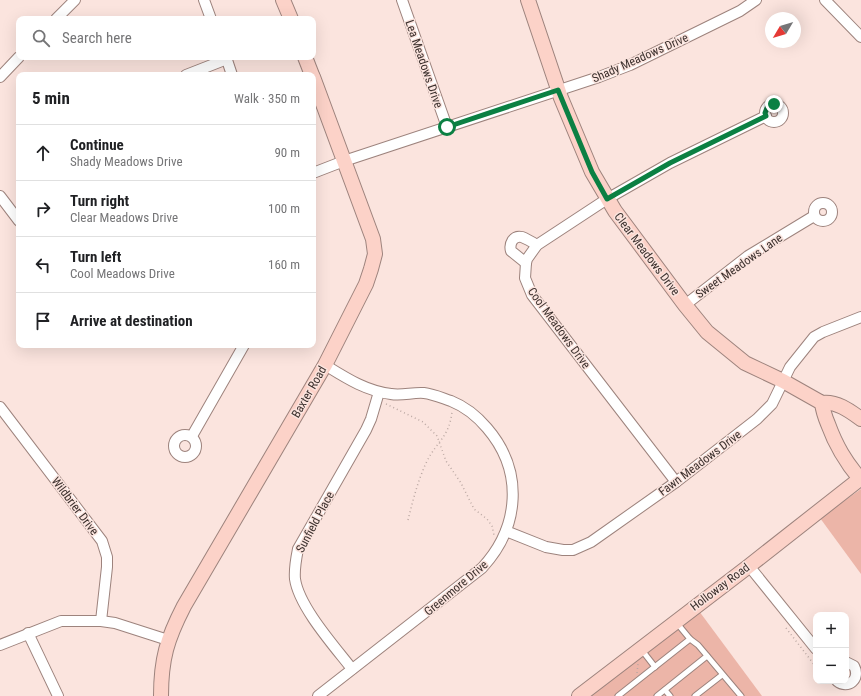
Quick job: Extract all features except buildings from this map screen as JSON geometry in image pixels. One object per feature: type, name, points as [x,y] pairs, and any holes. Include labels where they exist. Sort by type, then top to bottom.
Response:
[{"type":"street","points":[[59,16],[75,0]]},
{"type":"street","points":[[204,0],[210,16]]},
{"type":"street","points":[[284,0],[290,16]]},
{"type":"street","name":"Lea Meadows Drive","points":[[402,0],[447,127]]},
{"type":"street","name":"Clear Meadows Drive","points":[[528,0],[558,90],[592,172],[607,199],[684,305],[707,332],[745,363],[783,381],[822,403],[830,402],[847,409],[861,419]]},
{"type":"street","name":"Shady Meadows Drive","points":[[316,172],[344,161],[630,65],[740,11],[756,0]]},
{"type":"street","points":[[825,0],[861,37]]},
{"type":"street","points":[[0,77],[16,60]]},
{"type":"street","points":[[193,72],[221,60]]},
{"type":"street","points":[[227,60],[231,72]]},
{"type":"street","name":"Baxter Road","points":[[306,60],[311,72]]},
{"type":"street","name":"Baxter Road","points":[[160,696],[161,677],[168,640],[184,606],[325,365],[366,284],[372,269],[375,254],[373,239],[316,84]]},
{"type":"street","points":[[537,245],[522,237],[515,238],[511,242],[510,248],[526,264],[527,259],[537,245],[607,199],[670,163],[766,116]]},
{"type":"street","points":[[0,196],[16,217]]},
{"type":"street","name":"Sweet Meadows Lane","points":[[684,305],[748,256],[814,216]]},
{"type":"street","name":"Cool Meadows Drive","points":[[526,264],[526,278],[532,295],[676,482]]},
{"type":"street","name":"Fawn Meadows Drive","points":[[506,531],[546,547],[563,550],[572,550],[591,542],[676,482],[761,415],[772,404],[790,367],[814,337],[861,317]]},
{"type":"street","points":[[192,436],[242,348]]},
{"type":"street","name":"Greenmore Drive","points":[[318,696],[482,568],[492,558],[502,542],[513,504],[512,478],[500,445],[492,433],[474,414],[462,406],[437,396],[424,393],[393,394],[379,392],[359,385],[325,365]]},
{"type":"street","name":"Sunfield Place","points":[[352,669],[306,609],[297,589],[295,569],[298,549],[372,419],[379,392]]},
{"type":"street","points":[[822,403],[822,410],[835,443],[846,462],[860,478]]},
{"type":"street","name":"Wildbrier Drive","points":[[0,407],[102,541],[107,557],[107,567],[101,620]]},
{"type":"street","name":"Holloway Road","points":[[579,696],[675,621],[749,566],[860,478]]},
{"type":"street","points":[[749,566],[815,648]]},
{"type":"street","points":[[0,645],[61,621],[101,620],[168,640]]},
{"type":"street","points":[[28,633],[58,696]]},
{"type":"street","points":[[849,664],[854,666],[857,673],[852,683],[849,684]]},
{"type":"lane","points":[[675,621],[690,639],[698,644],[722,675],[741,696]]},
{"type":"lane","points":[[618,696],[690,639]]},
{"type":"lane","points":[[640,649],[655,667]]},
{"type":"lane","points":[[657,696],[707,656]]},
{"type":"lane","points":[[695,696],[722,675]]},
{"type":"lane","points":[[665,690],[670,696]]},
{"type":"path","points":[[386,404],[397,408],[423,422],[437,436],[448,465],[461,483],[474,509],[487,519],[492,526],[494,535]]},
{"type":"path","points":[[408,520],[420,477],[432,451],[440,443],[448,431],[453,410]]},
{"type":"path","points":[[784,625],[813,663]]},
{"type":"shaded area","points":[[861,489],[861,574],[820,518]]},
{"type":"shaded area","points":[[699,611],[762,696],[590,696]]},
{"type":"route","points":[[447,127],[558,90],[592,172],[607,199],[670,163],[766,116],[765,110],[774,104]]}]
